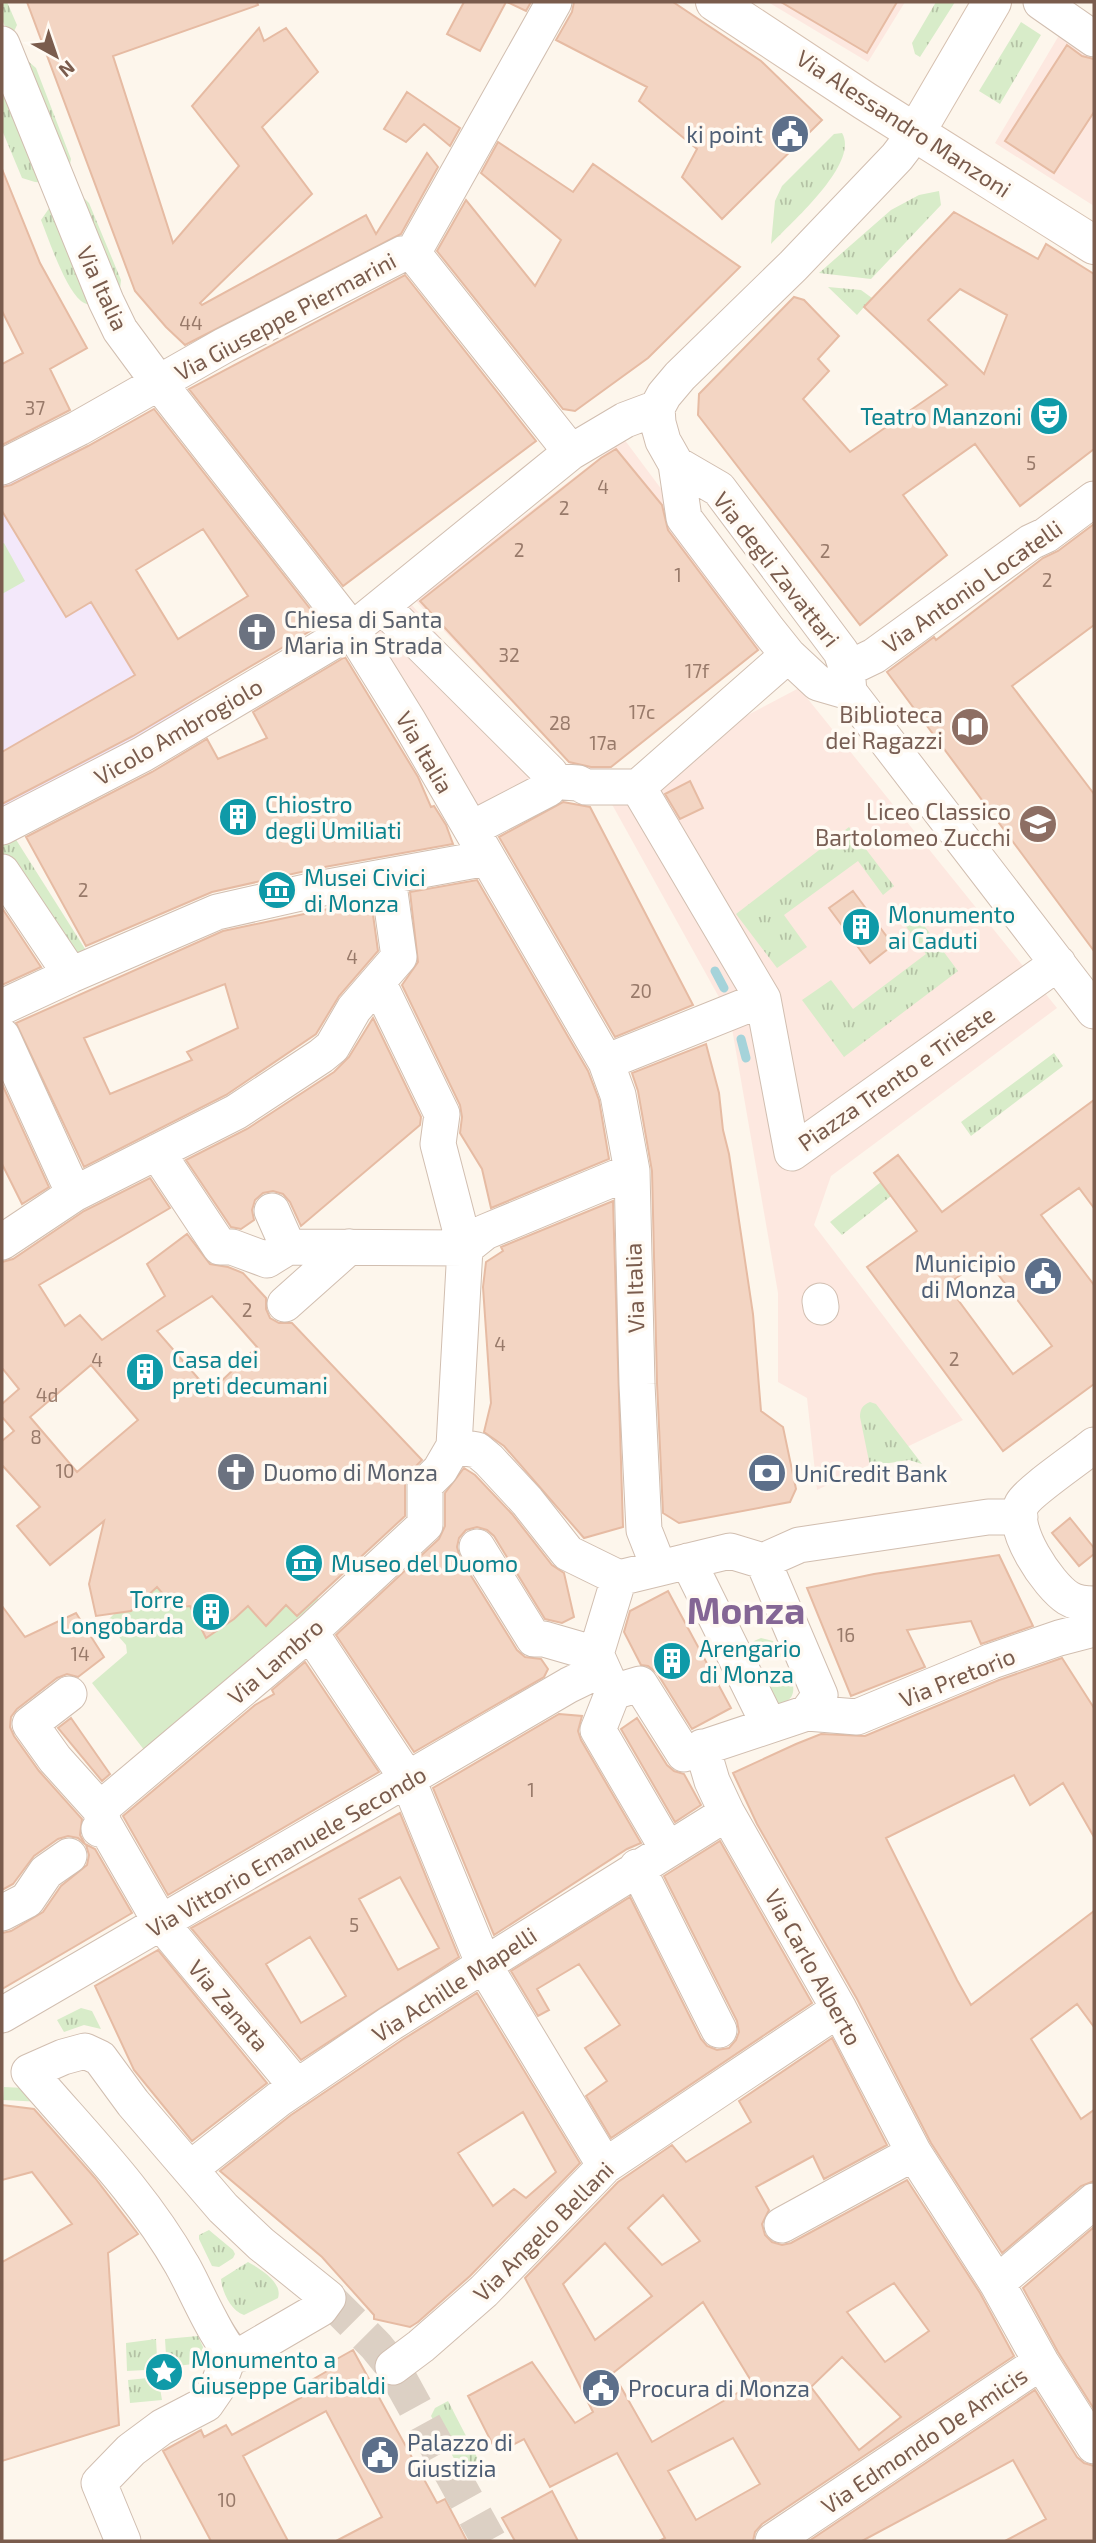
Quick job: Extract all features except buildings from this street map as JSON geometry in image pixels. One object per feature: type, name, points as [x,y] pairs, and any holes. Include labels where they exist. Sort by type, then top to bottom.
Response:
[{"type":"street","points":[[554,2],[413,253],[571,452]]},
{"type":"street","name":"Via Alessandro Manzoni","points":[[715,2],[865,101],[1094,245]]},
{"type":"street","points":[[992,2],[916,132],[897,157],[793,266],[680,376],[657,408],[658,423],[663,441],[676,464],[684,517],[788,655],[818,683],[848,681],[1094,1011]]},
{"type":"street","points":[[1041,2],[1094,39]]},
{"type":"street","name":"Via Italia","points":[[2,44],[120,330],[352,630],[606,1062],[618,1095],[632,1171],[637,1384],[644,1530],[674,1565],[769,1725]]},
{"type":"street","name":"Via Giuseppe Piermarini","points":[[2,467],[79,428],[225,345],[402,254],[413,253]]},
{"type":"street","name":"Vicolo Ambrogiolo","points":[[2,827],[143,754],[352,630],[571,452],[625,420],[657,408]]},
{"type":"street","name":"Via degli Zavattari","points":[[676,464],[719,489],[841,652],[848,681]]},
{"type":"street","name":"Via Antonio Locatelli","points":[[848,681],[874,656],[1094,499]]},
{"type":"street","points":[[395,596],[550,773],[568,781],[638,787],[788,655]]},
{"type":"street","points":[[2,1007],[217,912],[323,888],[388,878],[479,844],[548,789],[568,781]]},
{"type":"street","name":"Piazza Trento e Trieste","points":[[638,787],[763,999],[792,1153],[1058,963]]},
{"type":"street","points":[[2,872],[71,975]]},
{"type":"street","points":[[2,1242],[74,1195],[236,1112],[332,1047],[354,1009],[398,957],[388,878]]},
{"type":"street","points":[[378,982],[442,1114],[438,1144],[475,1240],[457,1455],[527,1501],[568,1553],[619,1578],[730,1550],[763,1561],[799,1545],[988,1517],[1020,1517]]},
{"type":"street","points":[[606,1062],[763,999]]},
{"type":"street","points":[[2,1036],[74,1195]]},
{"type":"street","points":[[157,1152],[220,1247],[232,1247],[267,1260],[288,1247],[349,1247],[475,1240],[632,1171]]},
{"type":"street","points":[[272,1211],[288,1247]]},
{"type":"street","points":[[285,1304],[349,1247]]},
{"type":"street","points":[[1094,1445],[1030,1495],[1021,1505],[1020,1517],[1023,1535],[1032,1554],[1056,1588],[1081,1604],[1094,1604]]},
{"type":"street","name":"Via Lambro","points":[[2,1913],[27,1900],[46,1872],[425,1525],[425,1485],[457,1455]]},
{"type":"street","points":[[477,1547],[534,1639],[544,1639],[604,1671],[640,1684],[684,1754],[807,1713],[820,1695],[763,1561]]},
{"type":"street","points":[[619,1578],[604,1671],[598,1730],[667,1848]]},
{"type":"street","name":"Via Pretorio","points":[[807,1713],[857,1717],[992,1661],[1094,1629]]},
{"type":"street","points":[[310,1632],[408,1780],[484,1965],[605,2166]]},
{"type":"street","name":"Via Vittorio Emanuele Secondo","points":[[2,2015],[569,1685],[604,1671]]},
{"type":"street","name":"Via Zanata","points":[[69,1694],[30,1724],[55,1759],[91,1831],[161,1923],[298,2087]]},
{"type":"street","name":"Via Carlo Alberto","points":[[702,1747],[712,1781],[727,1813],[839,2009],[914,2153],[997,2283],[1041,2362],[1094,2446]]},
{"type":"street","name":"Via Achille Mapelli","points":[[190,2169],[298,2087],[391,2023],[667,1848],[727,1813]]},
{"type":"street","points":[[637,1867],[719,2030]]},
{"type":"street","name":"Via Angelo Bellani","points":[[393,2367],[484,2291],[605,2166],[839,2009]]},
{"type":"street","points":[[85,2051],[100,2059],[133,2103],[190,2169],[223,2208],[261,2244],[328,2298],[320,2309],[236,2356],[230,2353],[168,2239],[148,2212],[16,2071],[85,2051]]},
{"type":"street","points":[[782,2224],[914,2153]]},
{"type":"street","points":[[997,2283],[1094,2201]]},
{"type":"street","points":[[122,2541],[99,2483],[127,2455],[162,2427],[206,2403],[217,2388],[230,2353]]},
{"type":"street","name":"Via Edmondo De Amicis","points":[[773,2541],[1041,2362]]},
{"type":"shaded area","points":[[768,2],[905,2],[868,62]]},
{"type":"shaded area","points":[[1061,32],[1094,54],[1094,206],[995,143]]},
{"type":"shaded area","points":[[73,436],[87,460],[91,603],[135,675],[180,683],[198,712],[2,813],[2,471]]},
{"type":"shaded area","points":[[624,439],[773,639],[590,784],[628,778],[799,688],[1057,1008],[831,1176],[814,1225],[963,1420],[817,1490],[807,1398],[778,1382],[778,1293],[730,1017],[609,799],[578,786],[476,817],[367,639],[411,604],[555,768],[580,774],[415,600]]},
{"type":"green space","points":[[2,2],[7,2],[17,25],[10,40],[2,19]]},
{"type":"green space","points":[[936,2],[955,2],[920,57],[915,54],[912,43]]},
{"type":"green space","points":[[1021,22],[1041,35],[1000,104],[979,91]]},
{"type":"green space","points":[[20,60],[29,62],[36,68],[71,159],[69,169]]},
{"type":"green space","points":[[2,72],[47,183],[22,178],[2,130]]},
{"type":"green space","points":[[842,133],[845,146],[833,176],[807,208],[771,244],[775,201],[782,186],[834,134]]},
{"type":"green space","points":[[939,191],[941,205],[871,279],[819,273],[891,210],[919,195]]},
{"type":"green space","points":[[82,196],[89,203],[121,280],[120,289]]},
{"type":"green space","points":[[50,207],[97,305],[81,301],[63,275],[41,220]]},
{"type":"green space","points":[[828,287],[861,290],[872,298],[857,315]]},
{"type":"green space","points":[[4,543],[25,581],[2,594],[2,544]]},
{"type":"green space","points":[[849,827],[894,886],[883,895],[858,861],[784,915],[807,947],[777,968],[736,914]]},
{"type":"green space","points":[[15,838],[87,952],[67,960],[2,864],[2,844]]},
{"type":"green space","points":[[914,912],[958,971],[844,1057],[802,1000],[831,980],[853,1009],[926,954],[902,921]]},
{"type":"green space","points":[[1054,1053],[1063,1066],[971,1136],[961,1122]]},
{"type":"green space","points":[[881,1182],[891,1196],[842,1235],[830,1222]]},
{"type":"green space","points":[[870,1402],[876,1404],[922,1464],[909,1460],[870,1466],[860,1412]]},
{"type":"green space","points":[[157,1587],[175,1608],[190,1606],[206,1638],[248,1606],[286,1605],[294,1613],[313,1594],[328,1608],[152,1760],[92,1683],[127,1653],[126,1645],[106,1622],[115,1613],[131,1611]]},
{"type":"green space","points":[[761,1638],[773,1641],[784,1659],[768,1655],[755,1664],[747,1651],[754,1641]]},
{"type":"green space","points":[[788,1669],[793,1687],[791,1697],[782,1703],[774,1704],[764,1686],[778,1687],[787,1677]]},
{"type":"green space","points":[[81,2008],[92,2011],[101,2029],[84,2025],[64,2032],[57,2020]]},
{"type":"green space","points":[[4,2087],[24,2088],[43,2102],[3,2100]]},
{"type":"green space","points":[[209,2230],[235,2254],[219,2267],[212,2266],[199,2239],[199,2235]]},
{"type":"green space","points":[[248,2262],[270,2277],[279,2292],[278,2298],[244,2315],[235,2310],[228,2300],[221,2279]]},
{"type":"green space","points":[[198,2336],[203,2347],[201,2363],[177,2366],[175,2359],[166,2355],[165,2339]]},
{"type":"green space","points":[[156,2339],[157,2357],[148,2362],[146,2370],[127,2371],[126,2343]]},
{"type":"green space","points":[[148,2378],[153,2385],[160,2388],[162,2400],[130,2403],[128,2380]]},
{"type":"green space","points":[[448,2401],[480,2463],[468,2470],[458,2466],[431,2416],[435,2408]]},
{"type":"waterway","points":[[715,971],[724,988]]},
{"type":"waterway","points":[[741,1039],[746,1058]]},
{"type":"tunnel","points":[[328,2298],[393,2367],[489,2541]]},
{"type":"place","name":"ki point","points":[[790,134]]},
{"type":"place","name":"Teatro Manzoni","points":[[1049,416]]},
{"type":"place","name":"Chiesa di Santa Maria in Strada","points":[[257,632]]},
{"type":"place","name":"Biblioteca dei Ragazzi","points":[[970,727]]},
{"type":"place","name":"Chiostro degli Umiliati","points":[[238,817]]},
{"type":"place","name":"Liceo Classico Bartolomeo Zucchi","points":[[1038,824]]},
{"type":"place","name":"Musei Civici di Monza","points":[[277,890]]},
{"type":"place","name":"Monumento ai Caduti","points":[[861,927]]},
{"type":"place","name":"Municipio di Monza","points":[[1043,1276]]},
{"type":"place","name":"Casa dei preti decumani","points":[[145,1372]]},
{"type":"place","name":"Duomo di Monza","points":[[236,1472]]},
{"type":"place","name":"UniCredit Bank","points":[[767,1473]]},
{"type":"place","name":"Museo del Duomo","points":[[304,1563]]},
{"type":"place","name":"Torre Longobarda","points":[[211,1612]]},
{"type":"place","name":"Arengario di Monza","points":[[672,1661]]},
{"type":"place","name":"Monumento a Giuseppe Garibaldi","points":[[164,2372]]},
{"type":"place","name":"Procura di Monza","points":[[601,2388]]},
{"type":"place","name":"Palazzo di Giustizia","points":[[380,2455]]},
{"type":"district","name":"Monza","points":[[746,1609]]}]
